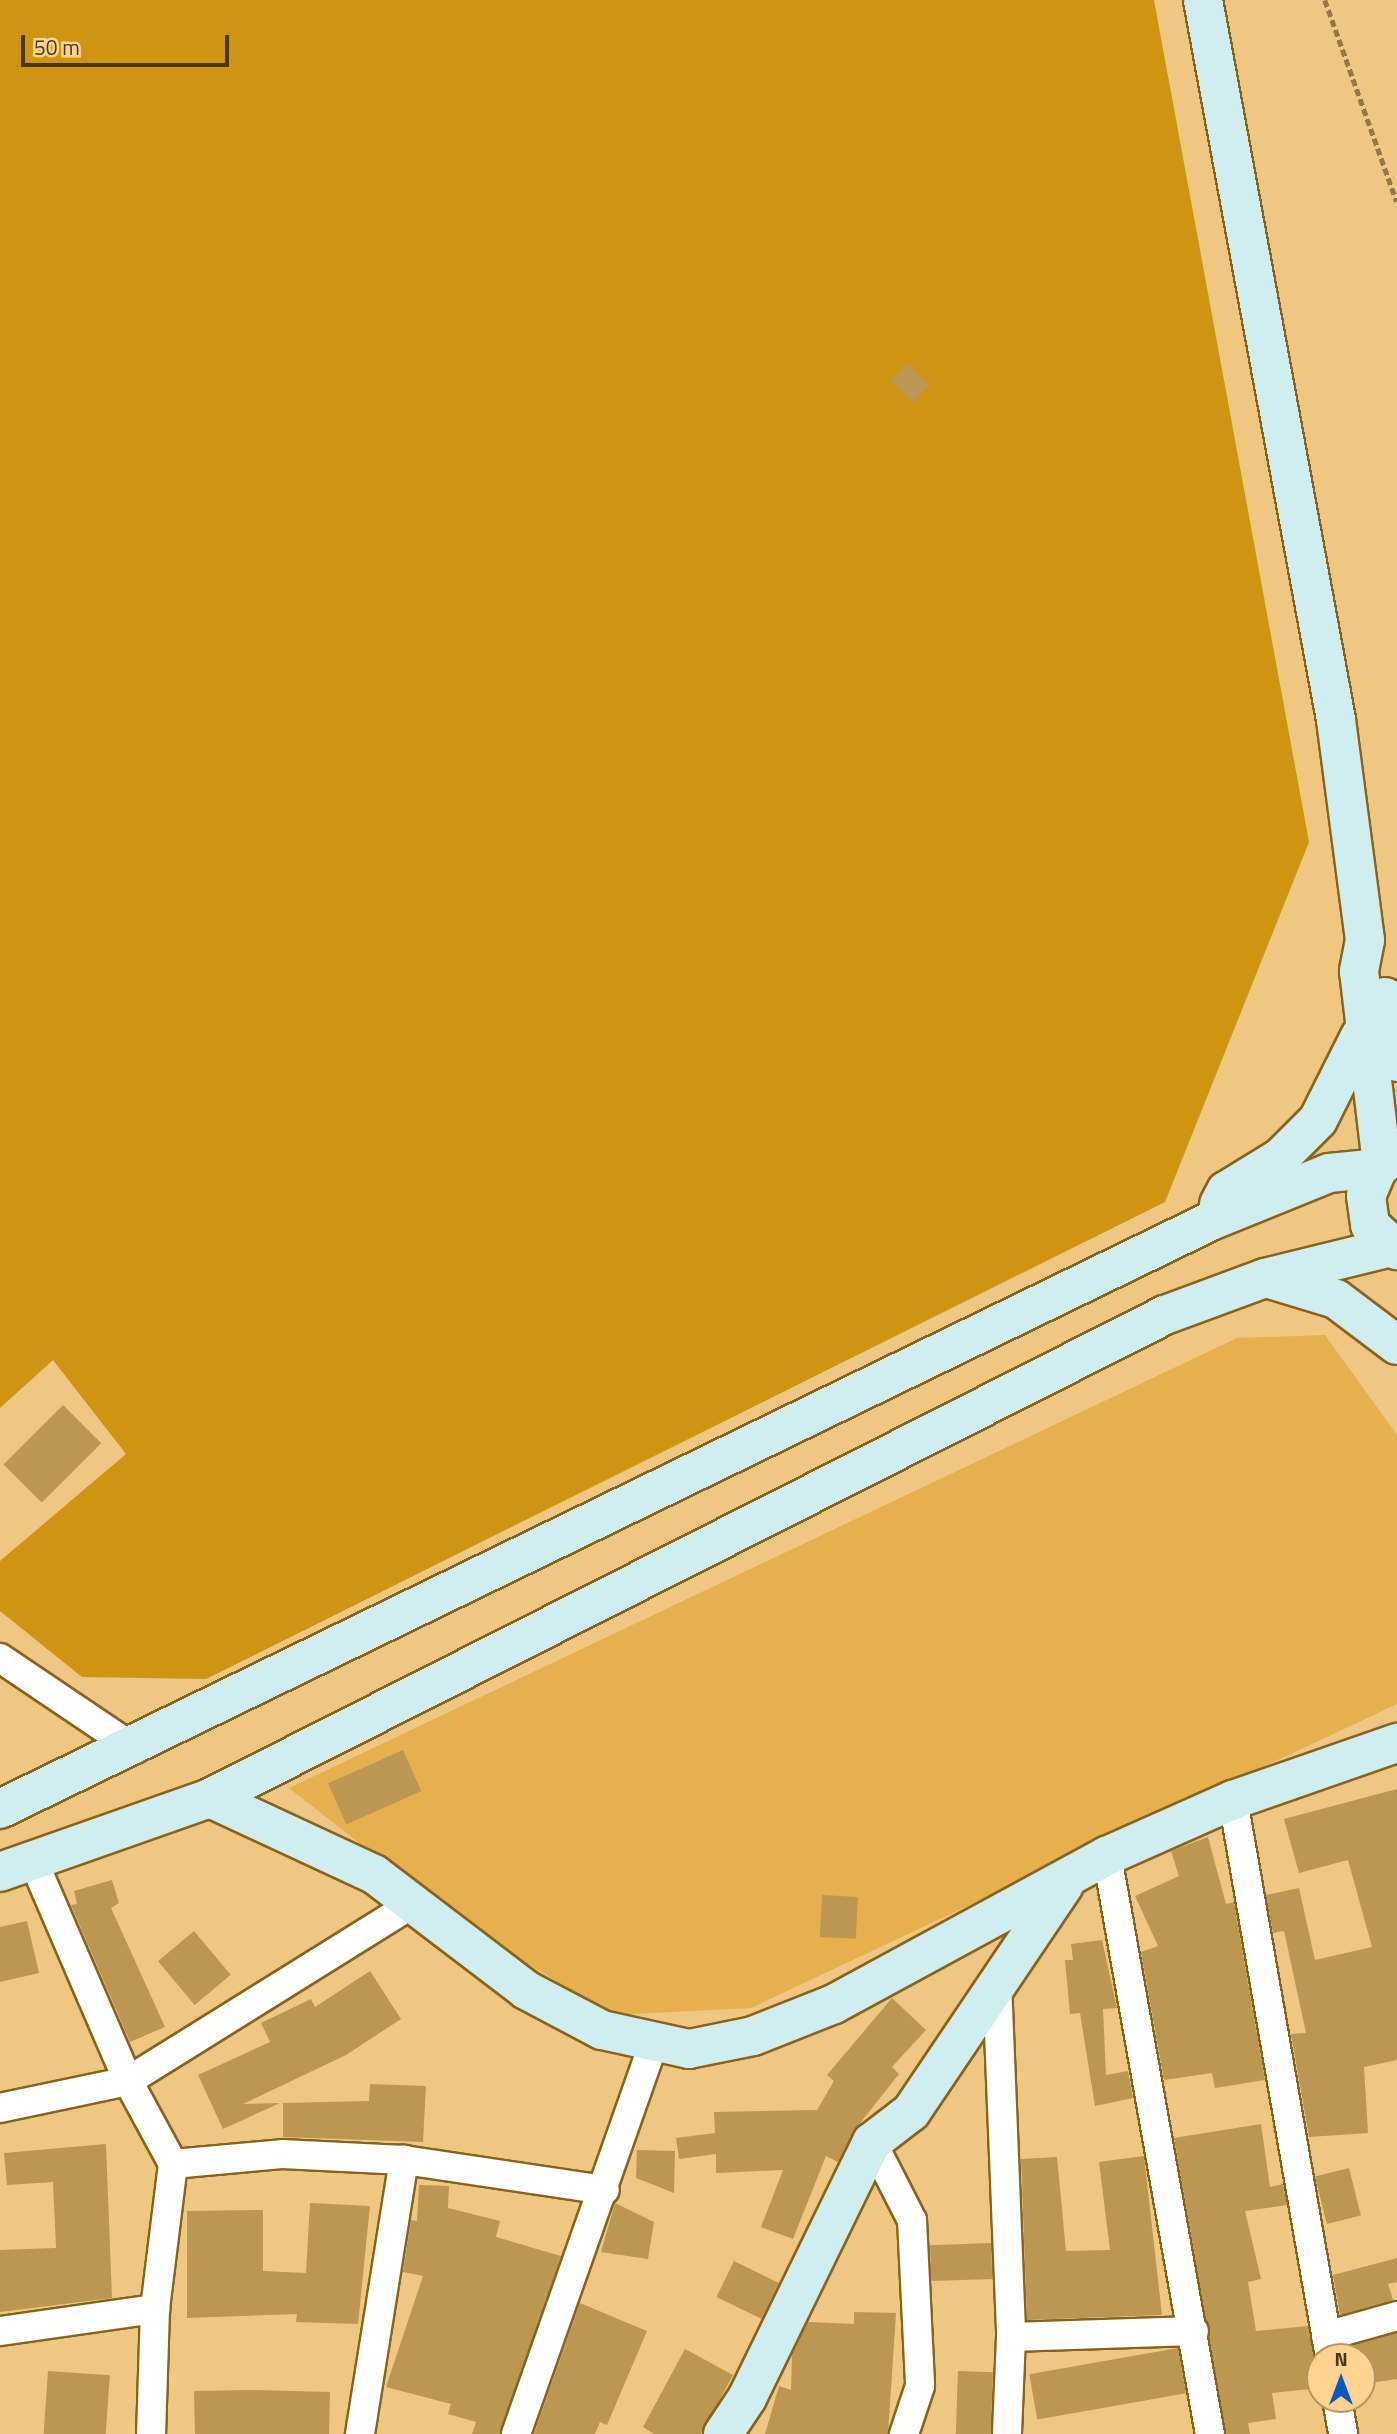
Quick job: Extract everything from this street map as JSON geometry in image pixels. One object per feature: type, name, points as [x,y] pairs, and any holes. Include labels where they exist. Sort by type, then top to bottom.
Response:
[{"type":"street","points":[[1203,0],[1336,720],[1365,940],[1390,995],[1397,1062]]},
{"type":"street","points":[[151,2434],[155,2309],[173,2164],[16,1865],[211,1798],[1165,1315],[1265,1278],[1394,1248],[1366,1211],[1385,1163],[1364,1024],[1359,971],[1365,940]]},
{"type":"street","points":[[1210,1221],[1226,1191],[1281,1157],[1318,1120],[1345,1078],[1364,1024]]},
{"type":"street","points":[[0,1809],[135,1749],[1210,1221],[1329,1172],[1385,1163]]},
{"type":"street","points":[[1265,1278],[1336,1299],[1397,1345]]},
{"type":"street","points":[[2,1656],[135,1749]]},
{"type":"street","points":[[211,1798],[374,1874],[526,1990],[602,2030],[689,2049],[753,2036],[834,2004],[1107,1856],[1233,1800],[1397,1743]]},
{"type":"street","points":[[1233,1800],[1327,2343]]},
{"type":"street","points":[[1107,1856],[1194,2332],[1210,2434]]},
{"type":"street","points":[[723,2434],[746,2416],[872,2143],[911,2112],[997,1979],[1067,1880]]},
{"type":"street","points":[[0,2108],[128,2081],[412,1904]]},
{"type":"street","points":[[997,1979],[1011,2337],[1007,2434]]},
{"type":"street","points":[[516,2434],[605,2190],[654,2042]]},
{"type":"street","points":[[872,2143],[912,2220],[920,2386],[904,2434]]},
{"type":"street","points":[[173,2164],[282,2154],[404,2160],[605,2190]]},
{"type":"street","points":[[360,2434],[404,2160]]},
{"type":"street","points":[[0,2331],[155,2309]]},
{"type":"street","points":[[1335,2343],[1397,2316]]},
{"type":"street","points":[[1011,2337],[1194,2332]]},
{"type":"street","points":[[1339,2413],[1343,2434]]},
{"type":"path","points":[[1325,0],[1397,202]]},
{"type":"shaded area","points":[[0,0],[1154,0],[1309,842],[1165,1202],[206,1679],[82,1677],[0,1611],[0,1561],[126,1454],[53,1360],[0,1408]]},
{"type":"shaded area","points":[[1325,1335],[1397,1435],[1397,1704],[751,2008],[612,2015],[464,1925],[289,1788],[1237,1338]]},
{"type":"building","points":[[907,363],[930,385],[913,403],[890,381]]},
{"type":"building","points":[[63,1405],[101,1443],[42,1503],[4,1464]]},
{"type":"building","points":[[403,1750],[421,1791],[346,1824],[328,1783]]},
{"type":"building","points":[[1397,1789],[1397,2060],[1364,2067],[1368,2133],[1309,2137],[1291,2034],[1306,2033],[1284,1931],[1273,1933],[1266,1895],[1299,1888],[1315,1960],[1372,1947],[1348,1860],[1299,1873],[1284,1819]]},
{"type":"building","points":[[1208,1837],[1226,1904],[1234,1902],[1265,2080],[1215,2088],[1212,2073],[1164,2080],[1141,1952],[1158,1946],[1135,1896],[1179,1876],[1171,1851]]},
{"type":"building","points":[[112,1880],[119,1903],[111,1908],[165,2027],[130,2042],[71,1905],[77,1904],[74,1891]]},
{"type":"building","points":[[822,1895],[858,1897],[856,1939],[820,1937]]},
{"type":"building","points":[[27,1921],[39,1973],[0,1982],[0,1927]]},
{"type":"building","points":[[194,1931],[231,1975],[195,2005],[158,1961]]},
{"type":"building","points":[[1102,1940],[1117,2008],[1103,2009],[1106,2075],[1128,2071],[1133,2098],[1095,2106],[1080,2013],[1070,2014],[1065,1960],[1073,1960],[1071,1944]]},
{"type":"building","points":[[370,1971],[401,2019],[346,2055],[243,2104],[280,2103],[223,2129],[198,2075],[270,2042],[261,2023],[311,1999],[315,2007]]},
{"type":"building","points":[[892,1998],[926,2030],[892,2067],[899,2074],[853,2132],[838,2162],[826,2156],[793,2239],[761,2227],[783,2170],[716,2173],[716,2154],[679,2159],[676,2138],[715,2133],[714,2112],[817,2110],[834,2081],[827,2075]]},
{"type":"building","points":[[370,2084],[426,2086],[423,2142],[283,2137],[283,2103],[369,2101]]},
{"type":"building","points":[[1261,2124],[1270,2187],[1283,2184],[1287,2205],[1245,2211],[1261,2279],[1248,2282],[1256,2331],[1308,2326],[1311,2343],[1306,2343],[1306,2389],[1272,2393],[1276,2419],[1248,2423],[1250,2434],[1226,2434],[1174,2138]]},
{"type":"building","points":[[106,2144],[112,2298],[0,2312],[0,2250],[56,2248],[53,2182],[7,2185],[4,2153]]},
{"type":"building","points":[[637,2150],[675,2151],[674,2193],[636,2178]]},
{"type":"building","points":[[1144,2156],[1162,2315],[1027,2320],[1021,2159],[1057,2157],[1066,2251],[1110,2250],[1099,2162]]},
{"type":"building","points":[[1349,2168],[1361,2216],[1327,2224],[1315,2176]]},
{"type":"building","points":[[419,2185],[449,2186],[448,2208],[500,2221],[496,2237],[561,2256],[500,2434],[472,2434],[476,2422],[448,2414],[451,2404],[386,2387],[423,2276],[403,2272],[411,2220],[417,2221]]},
{"type":"building","points":[[310,2203],[370,2206],[358,2324],[296,2322],[297,2314],[187,2318],[187,2211],[263,2210],[263,2271],[306,2273]]},
{"type":"building","points":[[615,2203],[654,2222],[648,2259],[601,2252]]},
{"type":"building","points":[[991,2243],[992,2279],[931,2281],[930,2245]]},
{"type":"building","points":[[1397,2258],[1397,2282],[1388,2284],[1393,2300],[1340,2315],[1333,2275]]},
{"type":"building","points":[[734,2261],[779,2283],[761,2319],[716,2297]]},
{"type":"building","points":[[580,2303],[647,2331],[607,2425],[600,2422],[595,2434],[534,2434]]},
{"type":"building","points":[[854,2312],[896,2313],[888,2434],[765,2434],[779,2386],[791,2390],[792,2355],[808,2322],[854,2324]]},
{"type":"building","points":[[1397,2333],[1397,2379],[1376,2382],[1376,2343],[1362,2343]]},
{"type":"building","points":[[1178,2348],[1186,2393],[1037,2420],[1029,2374]]},
{"type":"building","points":[[685,2349],[733,2375],[701,2434],[654,2434],[643,2427]]},
{"type":"building","points":[[48,2371],[110,2375],[106,2434],[44,2434]]},
{"type":"building","points":[[958,2371],[993,2372],[991,2434],[956,2434]]},
{"type":"building","points":[[194,2391],[330,2392],[329,2434],[195,2434]]}]
